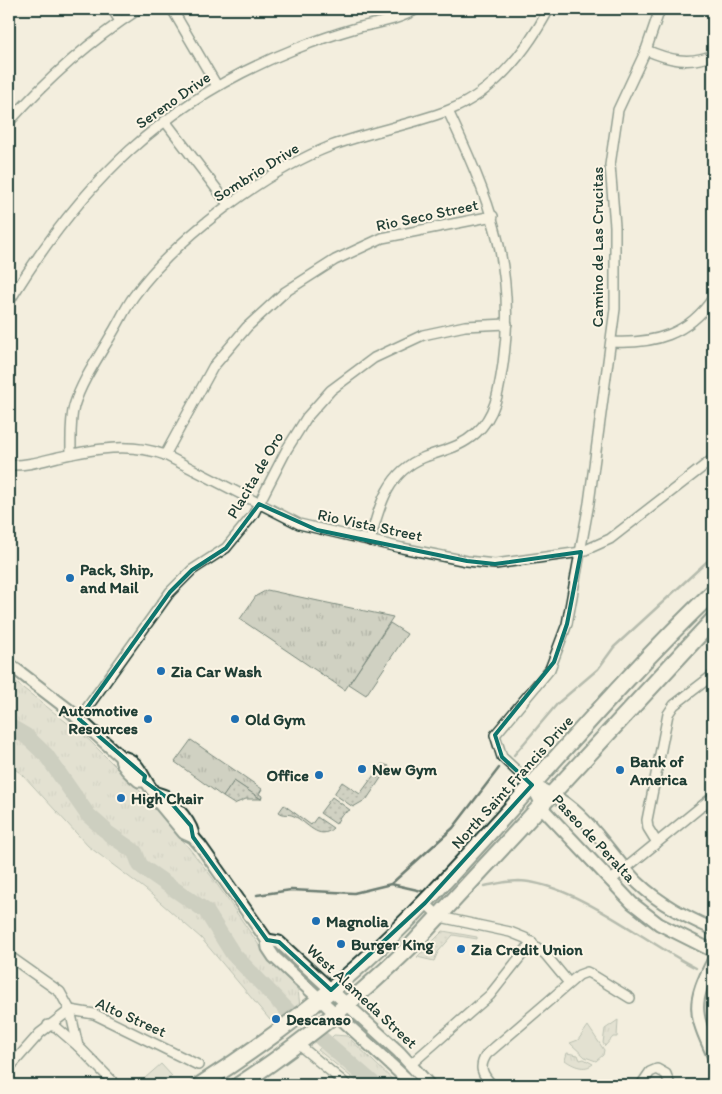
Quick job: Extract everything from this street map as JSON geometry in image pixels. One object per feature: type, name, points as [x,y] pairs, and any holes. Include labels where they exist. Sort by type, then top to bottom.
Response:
[{"type":"highway","name":"North Saint Francis Drive","points":[[200,1085],[257,1048],[326,995],[425,903],[528,781],[713,592]]},
{"type":"highway","points":[[240,1085],[298,1044],[392,965],[440,917],[713,620]]},
{"type":"street","points":[[112,9],[120,21]]},
{"type":"street","points":[[9,122],[49,79],[120,21],[139,9]]},
{"type":"street","points":[[172,9],[217,86]]},
{"type":"street","name":"Sereno Drive","points":[[9,302],[46,242],[82,198],[118,159],[165,121],[217,86],[295,48],[342,32],[402,16],[417,9]]},
{"type":"street","name":"Sombrio Drive","points":[[71,454],[71,427],[74,404],[100,354],[135,296],[176,248],[228,204],[274,175],[330,147],[448,111],[496,81],[533,38],[548,9]]},
{"type":"street","name":"Camino de Las Crucitas","points":[[581,552],[612,342],[615,309],[615,236],[610,165],[618,110],[646,50],[660,9]]},
{"type":"street","points":[[646,50],[686,62],[713,55]]},
{"type":"street","points":[[370,541],[382,499],[397,477],[418,460],[460,445],[476,433],[488,419],[496,401],[499,386],[507,324],[504,268],[493,216],[473,164],[448,111]]},
{"type":"street","points":[[165,121],[228,204]]},
{"type":"street","name":"Rio Seco Street","points":[[165,455],[213,367],[247,327],[284,292],[335,260],[382,238],[493,216]]},
{"type":"street","points":[[612,342],[642,343],[668,335],[698,316],[713,298]]},
{"type":"street","name":"Placita de Oro","points":[[80,719],[170,592],[192,570],[226,548],[253,515],[287,449],[307,417],[331,390],[374,358],[423,335],[465,326],[507,324]]},
{"type":"street","name":"Rio Vista Street","points":[[9,465],[30,464],[71,454],[124,447],[149,450],[165,455],[299,524],[467,561],[495,564],[581,552],[610,539],[713,459]]},
{"type":"street","points":[[528,781],[502,757],[495,735],[545,677],[557,656],[567,624],[581,552]]},
{"type":"street","name":"West Alameda Street","points":[[9,664],[80,719],[121,757],[129,759],[141,771],[144,781],[156,794],[166,797],[193,830],[193,837],[267,940],[279,942],[326,995],[412,1085]]},
{"type":"street","points":[[656,841],[648,828],[647,820],[667,717],[674,706],[713,674]]},
{"type":"street","name":"Paseo de Peralta","points":[[528,781],[546,800],[610,881],[632,902],[654,921],[713,951]]},
{"type":"street","points":[[610,881],[656,841],[713,797]]},
{"type":"street","name":"Paseo de Peralta","points":[[546,800],[565,803],[581,818],[638,883],[657,898],[713,929]]},
{"type":"street","points":[[425,903],[440,917],[510,932],[532,942],[569,983]]},
{"type":"street","points":[[411,1064],[490,995],[532,942]]},
{"type":"street","name":"Alto Street","points":[[9,956],[60,992],[70,1010],[94,1014],[198,1065]]},
{"type":"street","points":[[712,963],[700,987],[698,1015],[713,1054]]},
{"type":"street","points":[[492,1085],[481,1070],[482,1062],[487,1054],[580,974],[587,972],[630,998]]},
{"type":"street","name":"West Alameda Street","points":[[341,1009],[411,1064],[429,1085]]},
{"type":"street","points":[[9,1068],[48,1025],[70,1010],[78,1046]]},
{"type":"street","points":[[48,1025],[56,1027],[78,1046],[116,1085]]},
{"type":"street","points":[[298,1044],[347,1085]]},
{"type":"street","points":[[641,1085],[650,1072],[657,1069],[666,1074],[670,1085]]},
{"type":"highlighted area","points":[[259,504],[317,530],[467,561],[495,564],[581,552],[567,624],[554,662],[495,735],[502,757],[532,785],[425,903],[331,990],[279,942],[267,940],[193,837],[191,826],[166,797],[144,781],[145,776],[79,719],[170,592],[192,570],[226,548]]},
{"type":"green space","points":[[267,590],[393,617],[345,690],[240,619],[256,596]]},
{"type":"green space","points":[[390,623],[407,634],[366,695],[349,684]]},
{"type":"green space","points":[[9,677],[89,740],[157,808],[212,877],[272,964],[298,990],[300,1006],[280,1020],[270,1020],[201,938],[145,889],[88,846],[23,775],[9,765]]},
{"type":"green space","points":[[191,740],[262,789],[259,794],[262,796],[261,799],[234,781],[223,797],[175,762]]},
{"type":"green space","points":[[382,764],[389,766],[367,799],[353,807],[334,794],[342,782],[360,794]]},
{"type":"green space","points":[[234,781],[261,799],[246,799],[234,804],[223,797]]},
{"type":"green space","points":[[332,797],[350,810],[341,815],[336,824],[320,813]]},
{"type":"green space","points":[[284,805],[311,825],[317,817],[333,828],[323,833],[313,830],[294,816],[279,812]]},
{"type":"green space","points":[[443,931],[477,937],[477,939],[453,935],[438,952],[434,961],[417,957]]},
{"type":"green space","points":[[618,1020],[617,1037],[613,1037],[605,1046],[603,1043],[605,1029]]},
{"type":"green space","points":[[588,1026],[604,1050],[603,1055],[596,1061],[585,1057],[570,1043],[578,1040]]},
{"type":"green space","points":[[334,1035],[347,1036],[398,1085],[361,1085],[318,1050]]},
{"type":"green space","points":[[567,1053],[578,1055],[580,1060],[584,1059],[593,1064],[586,1067],[575,1066],[565,1060]]},
{"type":"green space","points":[[161,1064],[172,1076],[161,1085],[137,1085]]},
{"type":"waterway","points":[[514,755],[558,703],[598,669],[614,647],[713,556]]},
{"type":"waterway","points":[[9,726],[26,736],[46,755],[88,815],[105,830]]},
{"type":"waterway","points":[[257,895],[291,890],[354,893],[391,884],[453,828],[499,768]]},
{"type":"waterway","points":[[109,834],[135,852],[140,865],[145,869],[206,911],[233,954],[289,1012]]},
{"type":"waterway","points":[[485,886],[519,881],[541,884],[563,892],[610,916],[696,968]]},
{"type":"waterway","points":[[391,884],[422,891]]},
{"type":"waterway","points":[[322,1039],[375,1085]]},
{"type":"place","name":"Pack, Ship, and Mail","points":[[70,578]]},
{"type":"place","name":"Zia Car Wash","points":[[161,671]]},
{"type":"place","name":"Automotive Resources","points":[[148,719]]},
{"type":"place","name":"Old Gym","points":[[235,719]]},
{"type":"place","name":"New Gym","points":[[362,769]]},
{"type":"place","name":"Bank of America","points":[[620,770]]},
{"type":"place","name":"Office","points":[[319,775]]},
{"type":"place","name":"High Chair","points":[[121,798]]},
{"type":"place","name":"Magnolia","points":[[316,921]]},
{"type":"place","name":"Burger King","points":[[341,944]]},
{"type":"place","name":"Zia Credit Union","points":[[461,949]]},
{"type":"place","name":"Descanso","points":[[276,1019]]}]
